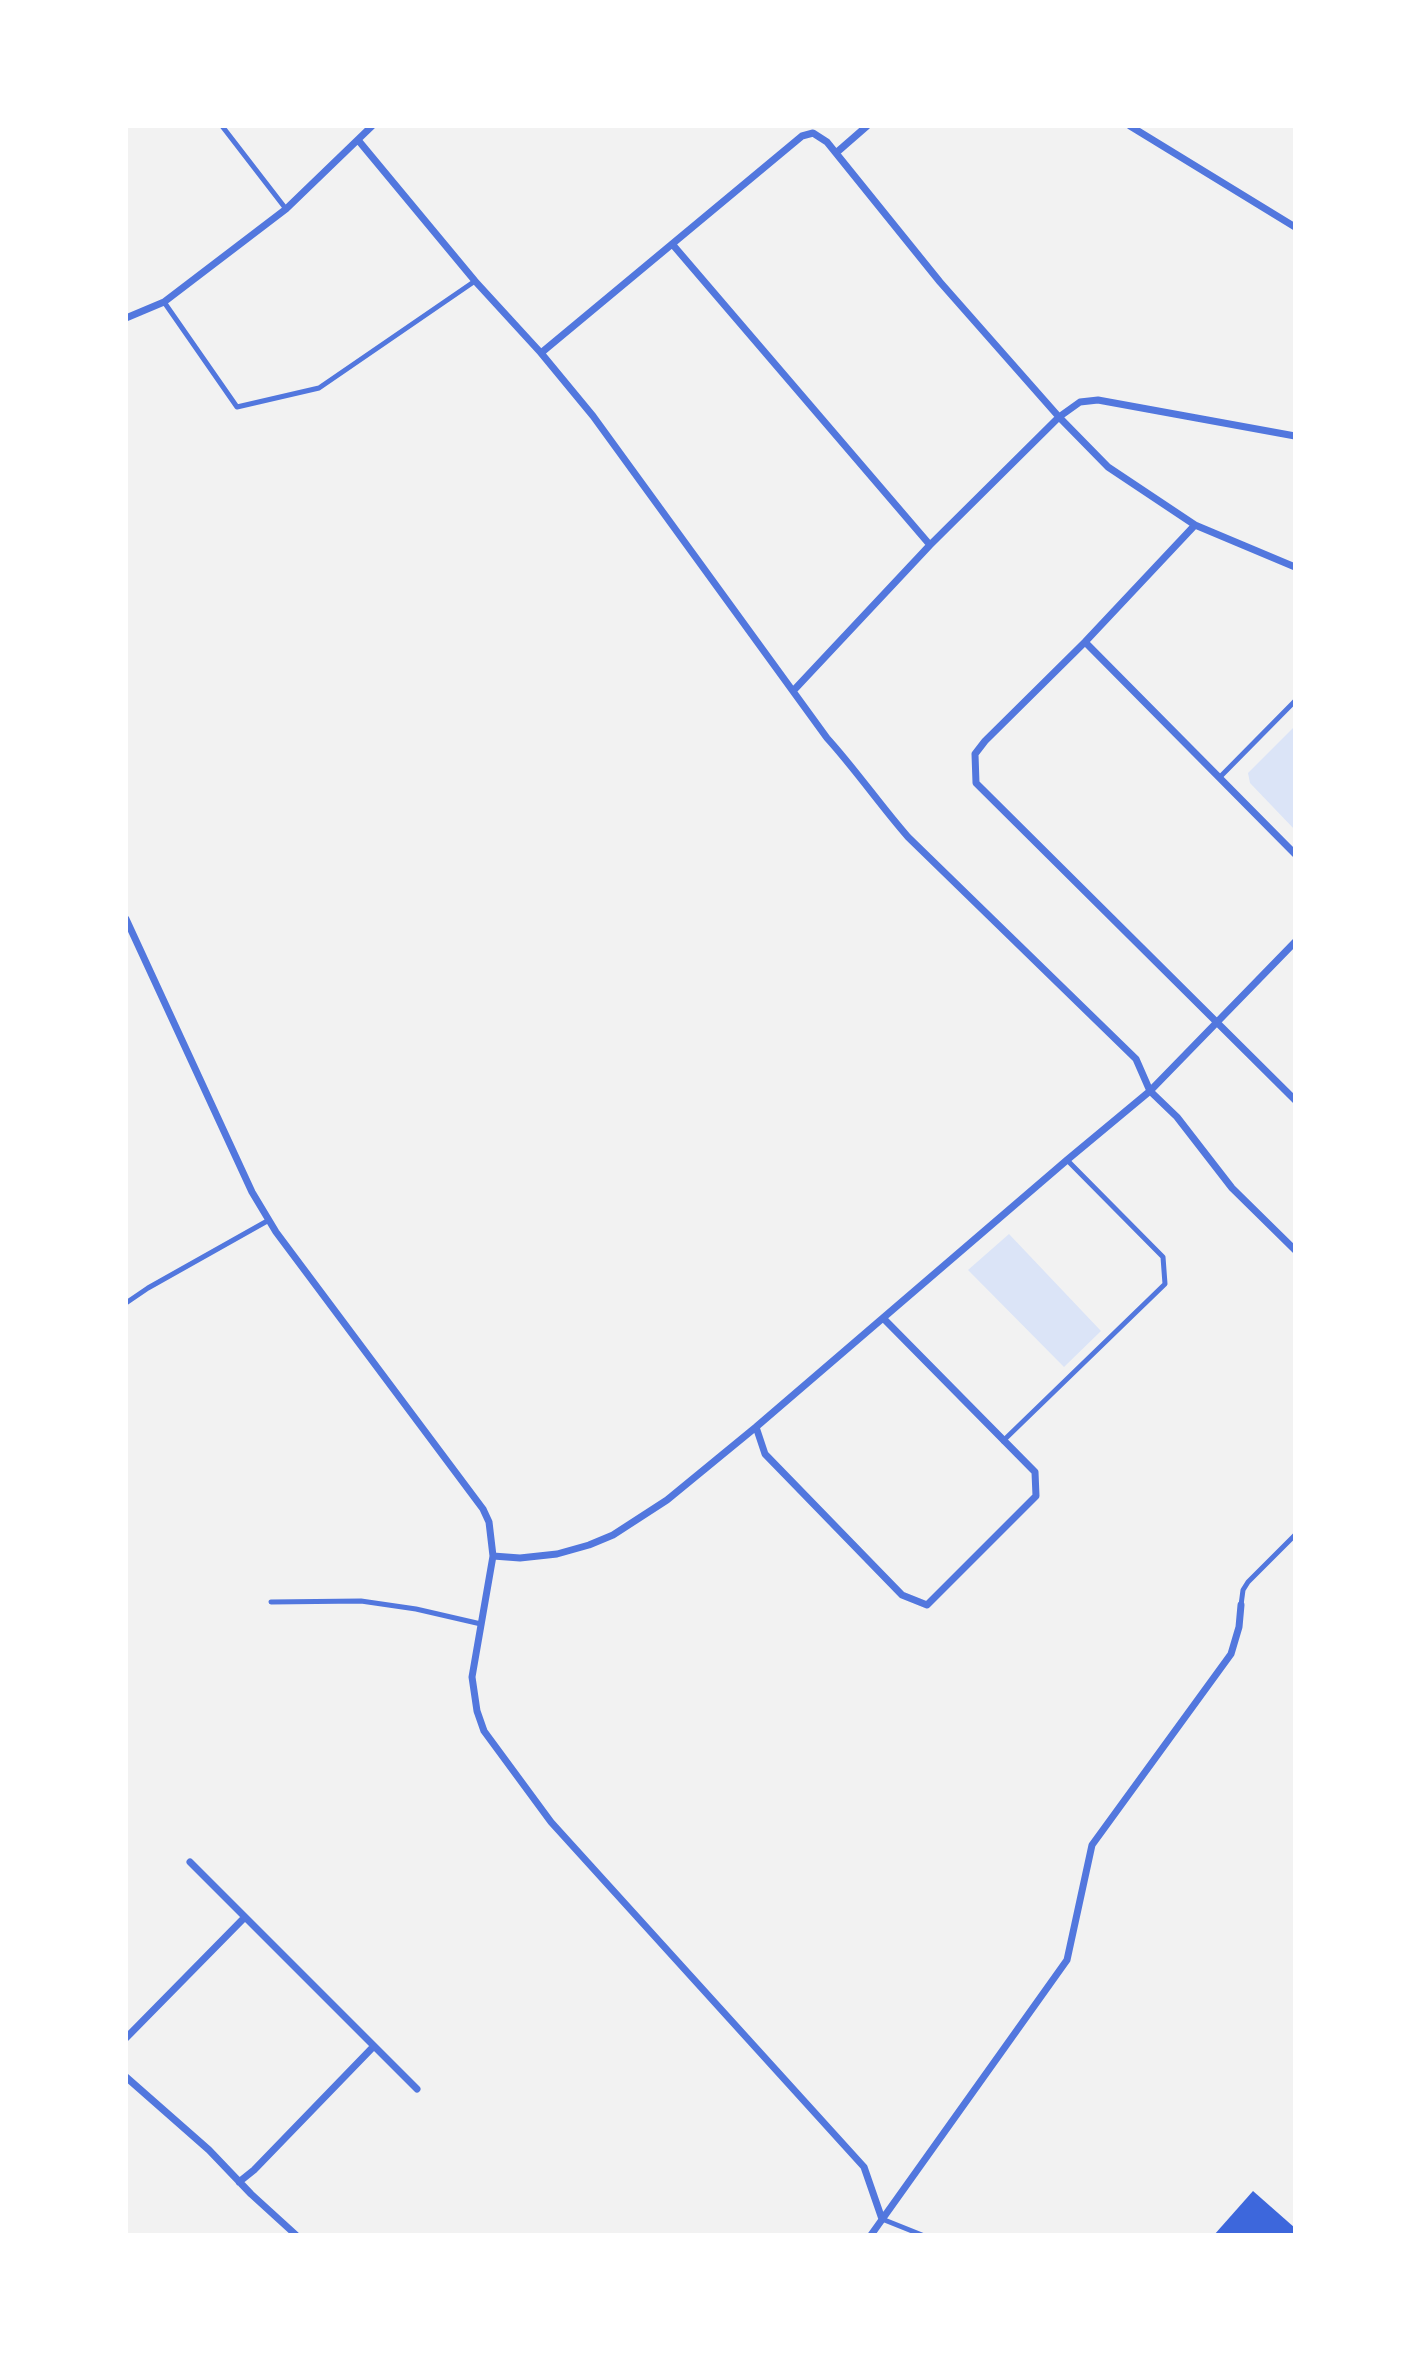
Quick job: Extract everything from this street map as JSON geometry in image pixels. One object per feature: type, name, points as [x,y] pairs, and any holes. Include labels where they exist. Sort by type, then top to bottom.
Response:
[{"type":"street","points":[[126,318],[164,302],[286,209],[372,126]]},
{"type":"street","points":[[836,153],[867,126]]},
{"type":"street","points":[[1130,126],[1295,227]]},
{"type":"street","points":[[541,353],[802,136],[813,133],[827,142],[940,282],[1108,467],[1195,525],[1295,568]]},
{"type":"street","points":[[358,139],[475,281],[541,353],[593,416],[827,738],[884,810],[908,837],[1136,1059],[1150,1091],[1177,1117],[1232,1188],[1295,1250]]},
{"type":"street","points":[[673,245],[930,545]]},
{"type":"street","points":[[794,690],[930,545],[1059,416],[1080,402],[1098,400],[1295,436]]},
{"type":"street","points":[[1195,525],[1085,642],[985,741],[975,754],[976,783],[1295,1100]]},
{"type":"street","points":[[1085,642],[1295,854]]},
{"type":"street","points":[[126,919],[252,1192],[269,1220],[483,1509],[489,1522],[493,1556],[472,1677],[477,1712],[484,1731],[551,1822],[864,2167],[882,2219]]},
{"type":"street","points":[[493,1556],[520,1558],[589,1545],[613,1535],[667,1500],[757,1427],[1150,1091],[1295,942]]},
{"type":"street","points":[[757,1427],[765,1454],[902,1595],[927,1605],[1036,1496],[1035,1472],[884,1319]]},
{"type":"street","points":[[871,2235],[1067,1960],[1092,1845],[1231,1654],[1240,1627],[1241,1605]]},
{"type":"street","points":[[190,1862],[417,2089]]},
{"type":"street","points":[[126,2038],[245,1917]]},
{"type":"street","points":[[239,2182],[254,2170],[374,2046]]},
{"type":"street","points":[[126,2077],[209,2150],[296,2235]]},
{"type":"lane","points":[[222,126],[286,209]]},
{"type":"lane","points":[[164,302],[237,407],[319,388],[475,281]]},
{"type":"lane","points":[[1220,777],[1295,701]]},
{"type":"lane","points":[[1003,1441],[1165,1284],[1163,1257],[1067,1160]]},
{"type":"lane","points":[[126,1303],[269,1220]]},
{"type":"lane","points":[[1241,1605],[1243,1590],[1248,1582],[1295,1535]]},
{"type":"lane","points":[[271,1602],[361,1601],[416,1609],[481,1624]]},
{"type":"lane","points":[[882,2219],[922,2235]]},
{"type":"shaded area","points":[[1295,726],[1295,830],[1250,783],[1248,773]]},
{"type":"shaded area","points":[[1009,1234],[1101,1331],[1064,1367],[968,1270]]},
{"type":"building","points":[[1253,2191],[1295,2228],[1295,2235],[1214,2235]]}]
